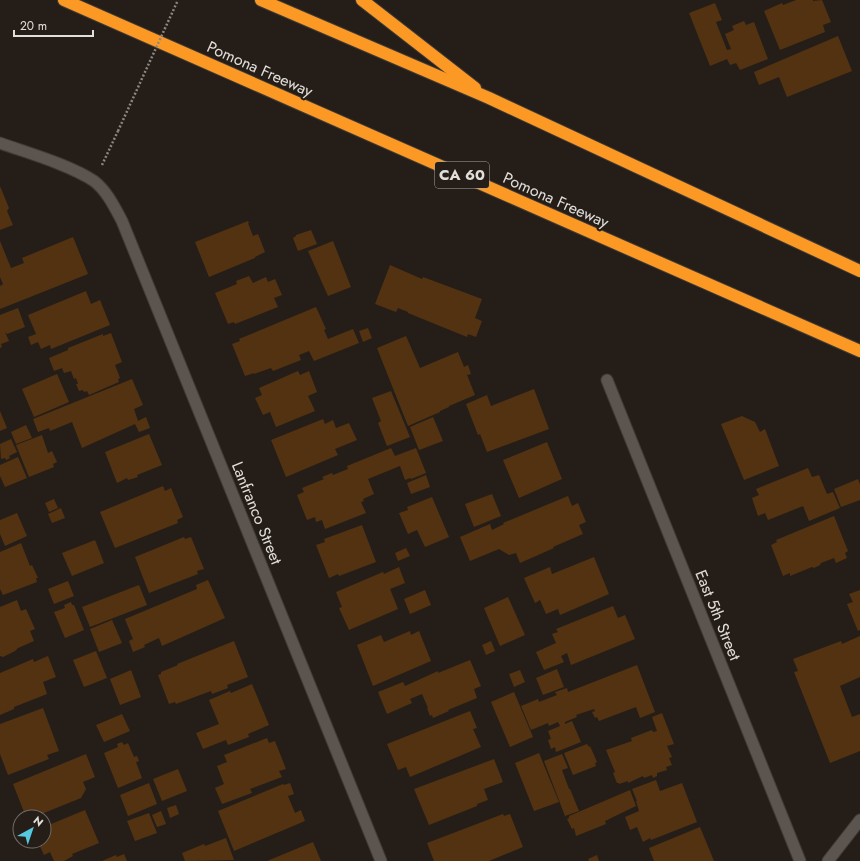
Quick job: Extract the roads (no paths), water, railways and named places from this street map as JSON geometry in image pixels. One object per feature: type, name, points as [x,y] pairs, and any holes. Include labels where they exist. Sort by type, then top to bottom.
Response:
[{"type":"highway","name":"Pomona Freeway","points":[[64,0],[860,351]]},
{"type":"highway","points":[[261,0],[489,98],[860,270]]},
{"type":"highway","points":[[362,0],[489,98]]},
{"type":"street","name":"Lanfranco Street","points":[[0,143],[69,168],[95,182],[110,198],[122,221],[381,861]]},
{"type":"street","name":"East 5th Street","points":[[607,380],[800,861]]},
{"type":"street","points":[[828,861],[860,820]]}]
